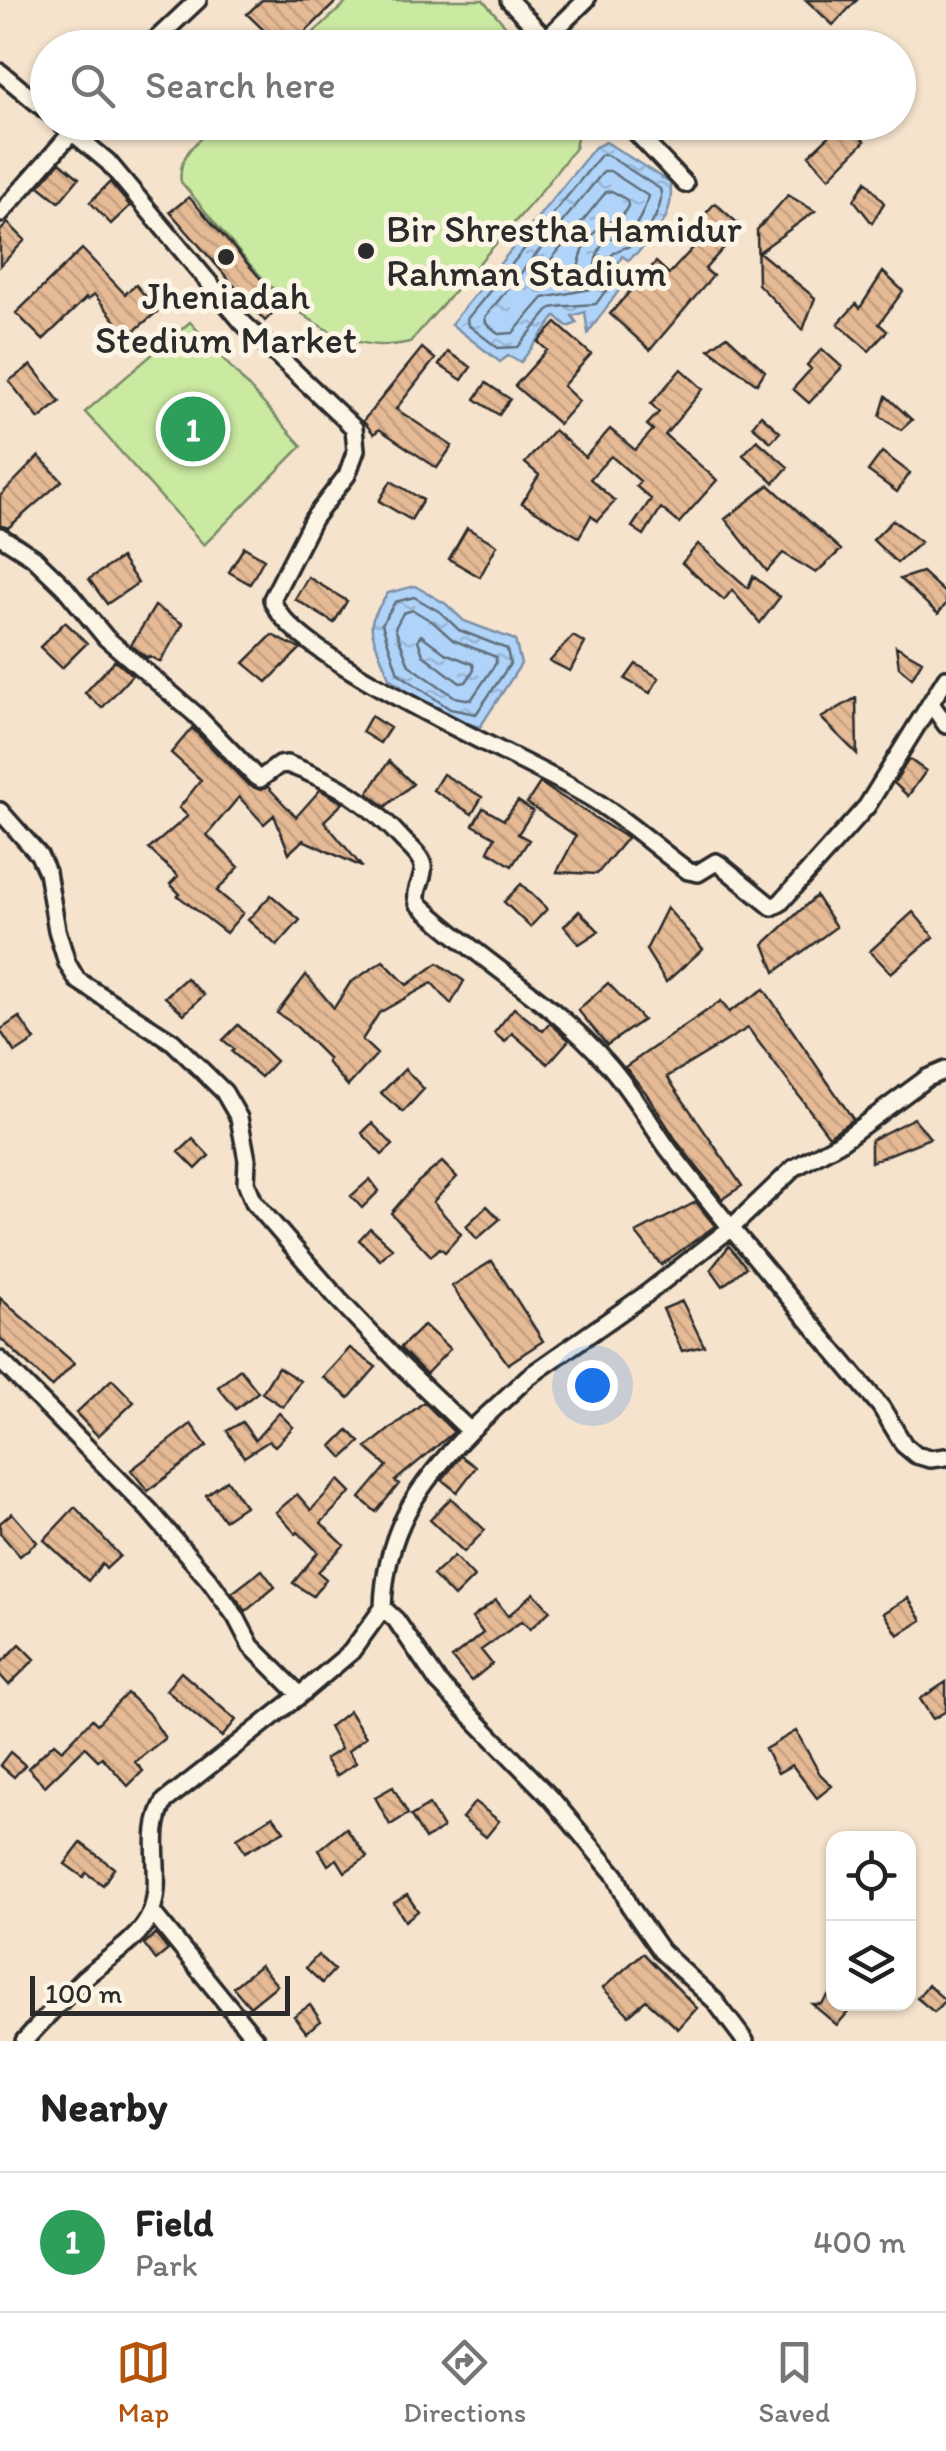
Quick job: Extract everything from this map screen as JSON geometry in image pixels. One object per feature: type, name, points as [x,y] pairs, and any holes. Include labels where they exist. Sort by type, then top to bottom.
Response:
[{"type":"street","points":[[166,30],[198,0]]},
{"type":"street","points":[[509,0],[538,30]]},
{"type":"street","points":[[561,30],[586,0]]},
{"type":"street","points":[[0,72],[30,97]]},
{"type":"street","points":[[0,214],[60,140]]},
{"type":"street","points":[[85,140],[256,336],[354,428],[356,450],[346,474],[313,520],[272,599],[276,611],[286,621],[334,658],[426,714],[591,797],[688,872],[698,873],[716,862],[772,907],[780,904],[868,806],[946,678]]},
{"type":"street","points":[[643,140],[684,184]]},
{"type":"street","points":[[0,536],[33,557],[106,638],[195,714],[256,777],[260,779],[279,765],[288,764],[341,788],[375,809],[419,857],[423,867],[416,896],[418,904],[459,941],[551,1010],[608,1063],[669,1150],[881,1407],[904,1445],[916,1455],[930,1459],[946,1457]]},
{"type":"street","points":[[932,705],[946,725]]},
{"type":"street","points":[[0,811],[38,855],[47,872],[67,963],[77,980],[173,1042],[224,1092],[238,1118],[247,1160],[246,1182],[254,1202],[376,1340],[470,1430]]},
{"type":"street","points":[[24,2041],[83,1979],[144,1927],[156,1891],[155,1826],[165,1800],[351,1652],[383,1608],[386,1578],[402,1516],[432,1472],[470,1430],[528,1377],[645,1295],[731,1228],[794,1168],[839,1143],[926,1078],[946,1070]]},
{"type":"street","points":[[0,1360],[149,1510],[210,1581],[252,1646],[300,1695]]},
{"type":"street","points":[[383,1608],[396,1620],[438,1682],[551,1798],[616,1876],[660,1951],[715,2001],[745,2041]]},
{"type":"street","points":[[152,1912],[256,2041]]},
{"type":"green space","points":[[349,0],[483,0],[509,30],[316,30]]},
{"type":"green space","name":"Bir Shrestha Hamidur Rahman Stadium","points":[[577,140],[575,148],[535,199],[410,342],[375,345],[341,336],[309,319],[252,267],[181,182],[182,163],[197,142]]},
{"type":"green space","points":[[190,322],[302,446],[204,545],[85,412]]},
{"type":"water","points":[[606,142],[670,183],[666,217],[637,253],[628,260],[622,256],[615,269],[628,278],[588,333],[585,312],[572,316],[577,323],[568,327],[556,316],[521,362],[508,356],[500,362],[451,324],[595,147]]},
{"type":"water","points":[[415,586],[446,604],[464,621],[515,640],[521,664],[480,727],[446,718],[389,678],[372,622],[388,593]]},
{"type":"building","points":[[262,0],[338,0],[307,30],[263,30],[247,14]]},
{"type":"building","points":[[806,0],[857,0],[833,25]]},
{"type":"building","points":[[825,140],[865,141],[829,178],[809,155]]},
{"type":"building","points":[[60,162],[79,178],[59,202],[39,186]]},
{"type":"building","points":[[866,181],[884,203],[872,223],[854,200]]},
{"type":"building","points":[[110,182],[130,206],[111,224],[90,202]]},
{"type":"building","points":[[788,195],[815,211],[759,252],[815,298],[803,330],[758,284],[757,230]]},
{"type":"building","name":"Jheniadah Stedium Market","points":[[189,197],[282,303],[265,321],[170,212]]},
{"type":"building","points":[[715,203],[742,227],[705,269],[713,276],[650,350],[610,314],[656,262],[669,274],[702,238],[692,229]]},
{"type":"building","points":[[8,223],[25,240],[0,266],[0,231]]},
{"type":"building","points":[[82,249],[125,294],[136,285],[158,311],[128,336],[94,294],[43,340],[16,313]]},
{"type":"building","points":[[883,272],[903,291],[879,324],[887,331],[869,351],[838,324],[856,304],[860,308]]},
{"type":"building","points":[[556,323],[591,354],[563,386],[579,401],[559,424],[515,386],[547,350],[538,342]]},
{"type":"building","points":[[727,336],[765,371],[757,384],[709,349]]},
{"type":"building","points":[[422,348],[435,359],[396,409],[452,446],[437,468],[379,429],[374,434],[363,421]]},
{"type":"building","points":[[822,349],[842,367],[809,403],[793,389]]},
{"type":"building","points":[[448,352],[471,367],[462,380],[439,365]]},
{"type":"building","points":[[31,365],[60,402],[39,419],[9,381]]},
{"type":"building","points":[[681,369],[703,389],[665,435],[717,480],[679,523],[661,508],[644,535],[632,527],[651,499],[636,486],[640,481],[611,456],[590,479],[615,501],[597,521],[591,516],[579,537],[522,503],[539,475],[525,463],[554,430],[585,457],[610,429],[635,450],[653,430],[647,425],[659,412],[651,404]]},
{"type":"building","points":[[486,383],[510,399],[499,415],[475,399]]},
{"type":"building","points":[[886,396],[912,420],[901,430],[880,416]]},
{"type":"building","points":[[761,415],[780,432],[771,442],[752,426]]},
{"type":"building","points":[[757,440],[788,467],[774,483],[743,455]]},
{"type":"building","points":[[882,452],[910,473],[897,492],[868,471]]},
{"type":"building","points":[[39,456],[62,481],[8,528],[0,525],[0,496]]},
{"type":"building","points":[[391,481],[423,500],[411,520],[379,501]]},
{"type":"building","points":[[769,485],[841,550],[816,573],[783,553],[767,571],[725,519]]},
{"type":"building","points":[[893,520],[921,542],[897,563],[873,540]]},
{"type":"building","points":[[467,528],[497,545],[480,577],[449,559]]},
{"type":"building","points":[[698,544],[748,588],[753,576],[780,597],[760,623],[732,590],[724,600],[682,563]]},
{"type":"building","points":[[244,547],[264,559],[250,584],[229,572]]},
{"type":"building","points":[[121,558],[138,583],[107,604],[89,579]]},
{"type":"building","points":[[922,572],[946,594],[946,604],[938,614],[900,579]]},
{"type":"building","points":[[308,577],[347,601],[334,623],[295,599]]},
{"type":"building","points":[[155,606],[183,624],[160,662],[147,658],[131,645]]},
{"type":"building","points":[[65,622],[87,643],[62,668],[40,647]]},
{"type":"building","points":[[272,635],[300,649],[267,682],[244,663]]},
{"type":"building","points":[[573,636],[585,643],[570,671],[550,661]]},
{"type":"building","points":[[896,646],[922,661],[912,678],[899,667]]},
{"type":"building","points":[[115,660],[132,675],[102,708],[85,693]]},
{"type":"building","points":[[636,664],[659,678],[650,693],[625,679]]},
{"type":"building","points":[[856,698],[857,754],[821,718]]},
{"type":"building","points":[[371,716],[390,728],[380,743],[362,732]]},
{"type":"building","points":[[192,728],[248,785],[260,790],[268,787],[296,817],[320,790],[343,803],[324,821],[362,867],[303,840],[289,853],[274,815],[264,824],[239,797],[207,835],[239,867],[217,891],[243,913],[226,933],[178,896],[170,884],[178,876],[149,849],[188,816],[179,808],[201,780],[171,753]]},
{"type":"building","points":[[909,759],[926,771],[908,796],[894,783]]},
{"type":"building","points":[[389,761],[413,784],[385,807],[368,793]]},
{"type":"building","points":[[443,774],[482,797],[472,814],[433,790]]},
{"type":"building","points":[[540,783],[627,838],[597,874],[557,872],[576,836],[527,803]]},
{"type":"building","points":[[518,801],[533,811],[518,834],[529,840],[512,866],[488,851],[495,837],[473,825],[483,808],[504,820]]},
{"type":"building","points":[[521,884],[547,909],[530,927],[504,902]]},
{"type":"building","points":[[271,895],[300,920],[277,946],[248,920]]},
{"type":"building","points":[[816,896],[836,927],[775,972],[764,944]]},
{"type":"building","points":[[667,908],[703,949],[666,982],[646,950]]},
{"type":"building","points":[[579,911],[599,931],[579,944],[564,926]]},
{"type":"building","points":[[913,912],[934,937],[891,973],[870,951]]},
{"type":"building","points":[[383,961],[407,985],[438,963],[464,981],[451,1004],[432,983],[379,1013],[362,1040],[377,1054],[348,1086],[327,1062],[329,1059],[277,1013],[306,975],[334,1008],[350,983]]},
{"type":"building","points":[[186,978],[204,995],[184,1014],[165,997]]},
{"type":"building","points":[[608,983],[643,1020],[607,1045],[578,1010]]},
{"type":"building","points":[[764,989],[853,1119],[829,1136],[748,1028],[667,1077],[742,1186],[722,1199],[625,1067],[721,1001],[729,1012]]},
{"type":"building","points":[[514,1008],[543,1031],[550,1023],[569,1040],[548,1064],[512,1033],[505,1042],[494,1033]]},
{"type":"building","points":[[19,1017],[35,1040],[15,1053],[0,1030]]},
{"type":"building","points":[[238,1025],[276,1061],[261,1077],[223,1040]]},
{"type":"building","points":[[405,1069],[424,1089],[403,1112],[381,1093]]},
{"type":"building","points":[[914,1118],[930,1138],[871,1162],[871,1140]]},
{"type":"building","points":[[372,1123],[393,1145],[382,1155],[362,1133]]},
{"type":"building","points":[[193,1139],[209,1156],[196,1169],[179,1152]]},
{"type":"building","points":[[442,1162],[457,1177],[433,1202],[461,1234],[445,1252],[440,1248],[431,1256],[391,1213]]},
{"type":"building","points":[[370,1179],[379,1191],[362,1208],[351,1196]]},
{"type":"building","points":[[696,1202],[715,1226],[661,1265],[636,1233]]},
{"type":"building","points":[[487,1206],[500,1219],[477,1239],[466,1226]]},
{"type":"building","points":[[370,1228],[392,1248],[380,1260],[359,1240]]},
{"type":"building","points":[[729,1246],[746,1267],[723,1286],[711,1269]]},
{"type":"building","points":[[492,1261],[543,1341],[508,1364],[452,1286]]},
{"type":"building","points":[[0,1298],[74,1363],[52,1387],[0,1338]]},
{"type":"building","points":[[682,1301],[704,1346],[682,1351],[663,1309]]},
{"type":"building","points":[[424,1325],[450,1349],[426,1374],[400,1348]]},
{"type":"building","points":[[350,1348],[376,1367],[349,1398],[323,1377]]},
{"type":"building","points":[[278,1367],[300,1381],[283,1407],[262,1393]]},
{"type":"building","points":[[240,1369],[258,1392],[236,1409],[218,1387]]},
{"type":"building","points":[[112,1379],[134,1402],[98,1436],[76,1413]]},
{"type":"building","points":[[424,1402],[454,1432],[395,1481],[399,1484],[376,1512],[360,1498],[387,1466],[366,1448]]},
{"type":"building","points":[[279,1413],[293,1427],[275,1446],[269,1441],[244,1457],[227,1431],[242,1422],[255,1440]]},
{"type":"building","points":[[191,1424],[207,1446],[148,1491],[131,1470]]},
{"type":"building","points":[[348,1430],[360,1442],[343,1458],[332,1446]]},
{"type":"building","points":[[461,1456],[476,1467],[457,1492],[442,1480]]},
{"type":"building","points":[[227,1480],[245,1506],[224,1520],[206,1495]]},
{"type":"building","points":[[339,1480],[351,1492],[321,1523],[344,1545],[318,1572],[326,1579],[313,1596],[293,1583],[318,1552],[276,1512],[297,1494],[311,1510]]},
{"type":"building","points":[[451,1498],[485,1530],[464,1552],[430,1520]]},
{"type":"building","points":[[75,1507],[120,1556],[106,1569],[102,1564],[88,1581],[44,1540]]},
{"type":"building","points":[[12,1513],[37,1542],[20,1556],[0,1533],[0,1523]]},
{"type":"building","points":[[454,1556],[474,1577],[454,1597],[433,1575]]},
{"type":"building","points":[[262,1570],[275,1587],[246,1611],[232,1593]]},
{"type":"building","points":[[534,1593],[550,1611],[530,1629],[522,1621],[481,1650],[492,1664],[471,1681],[452,1658],[483,1633],[472,1618],[496,1600],[508,1616]]},
{"type":"building","points":[[908,1598],[922,1620],[898,1635],[884,1613]]},
{"type":"building","points":[[20,1644],[35,1659],[9,1685],[0,1675],[0,1664]]},
{"type":"building","points":[[181,1672],[236,1720],[222,1737],[166,1690]]},
{"type":"building","points":[[946,1682],[946,1711],[933,1719],[920,1699]]},
{"type":"building","points":[[127,1693],[148,1713],[165,1738],[135,1762],[143,1771],[128,1786],[102,1757],[98,1760],[85,1747],[45,1786],[28,1768],[54,1743],[62,1750],[92,1719],[97,1724]]},
{"type":"building","points":[[349,1711],[366,1737],[348,1751],[356,1763],[336,1776],[325,1759],[341,1749],[329,1727]]},
{"type":"building","points":[[796,1731],[820,1774],[832,1786],[817,1798],[792,1765],[778,1773],[765,1749]]},
{"type":"building","points":[[10,1752],[25,1765],[14,1777],[0,1765]]},
{"type":"building","points":[[393,1787],[408,1814],[390,1825],[375,1797]]},
{"type":"building","points":[[475,1802],[499,1821],[486,1837],[462,1818]]},
{"type":"building","points":[[429,1805],[443,1828],[425,1839],[411,1816]]},
{"type":"building","points":[[273,1816],[284,1831],[245,1852],[237,1838]]},
{"type":"building","points":[[346,1828],[367,1857],[345,1872],[337,1859],[328,1865],[319,1850]]},
{"type":"building","points":[[81,1843],[114,1868],[103,1885],[65,1864]]},
{"type":"building","points":[[407,1895],[418,1911],[405,1921],[394,1903]]},
{"type":"building","points":[[155,1934],[168,1950],[156,1960],[144,1944]]},
{"type":"building","points":[[643,1953],[697,2008],[678,2029],[646,2000],[629,2015],[603,1988]]},
{"type":"building","points":[[318,1955],[334,1970],[322,1983],[306,1968]]},
{"type":"building","points":[[260,1965],[277,1985],[250,2007],[233,1987]]},
{"type":"building","points":[[928,1985],[945,2000],[934,2012],[917,1998]]},
{"type":"building","points":[[826,1999],[826,2011],[849,2011],[837,2025],[812,2004],[821,2004]]},
{"type":"building","points":[[310,2005],[321,2021],[306,2032],[294,2016]]},
{"type":"place","name":"Bir Shrestha Hamidur Rahman Stadium","points":[[366,251]]},
{"type":"place","name":"Jheniadah Stedium Market","points":[[226,257]]},
{"type":"place","name":"Field","points":[[193,429]]}]
